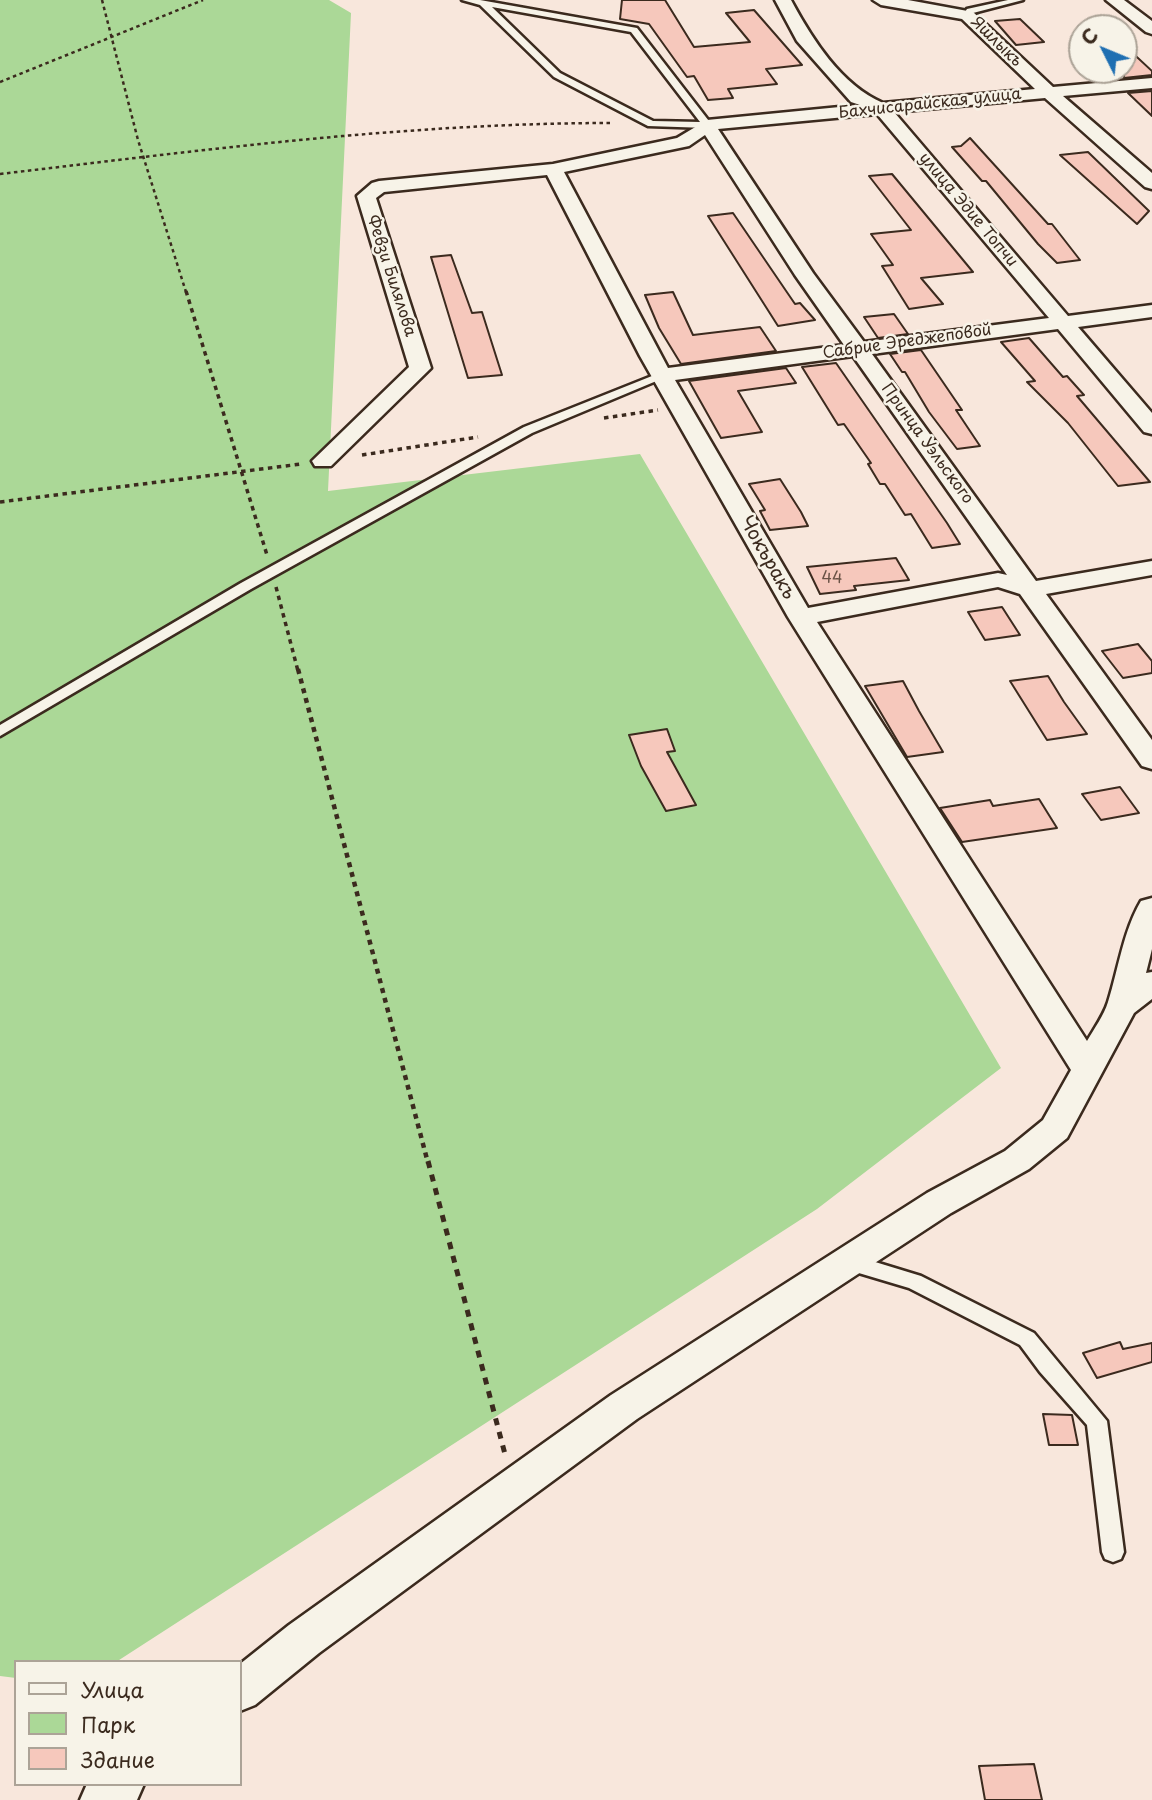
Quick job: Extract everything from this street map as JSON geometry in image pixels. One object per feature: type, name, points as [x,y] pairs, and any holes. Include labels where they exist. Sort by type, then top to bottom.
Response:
[{"type":"street","name":"улица Эдие Топчи","points":[[783,0],[803,38],[857,98],[882,109],[1152,427]]},
{"type":"street","name":"Яшлыкъ","points":[[881,0],[967,15],[1048,92],[1152,183]]},
{"type":"street","points":[[1114,0],[1152,29]]},
{"type":"street","name":"Бахчисарайская улица","points":[[707,125],[1152,83]]},
{"type":"street","points":[[553,169],[683,142],[707,125]]},
{"type":"street","name":"Принца Уэльского","points":[[707,125],[805,275],[1152,760]]},
{"type":"street","name":"Чокъракъ","points":[[553,169],[662,375],[801,617],[1089,1071]]},
{"type":"street","name":"Февзи Билялова","points":[[323,461],[421,368],[366,196],[379,187],[553,169]]},
{"type":"street","name":"Сабрие Эреджеповой","points":[[662,375],[1152,311]]},
{"type":"street","points":[[801,617],[998,580],[1031,589],[1152,568]]},
{"type":"street","points":[[242,1688],[304,1639],[624,1407],[939,1203],[1017,1160],[1055,1129],[1123,1005],[1140,936],[1152,908]]},
{"type":"street","points":[[1123,1005],[1152,983]]},
{"type":"street","points":[[103,1800],[120,1786]]},
{"type":"lane","points":[[466,0],[634,30],[707,125]]},
{"type":"lane","points":[[967,15],[970,11],[1019,0]]},
{"type":"lane","points":[[483,3],[557,75],[651,124],[707,125]]},
{"type":"lane","points":[[0,731],[246,586],[528,430],[662,375]]},
{"type":"lane","points":[[847,1261],[914,1282],[1027,1339],[1047,1366],[1097,1421],[1113,1552]]},
{"type":"path","points":[[102,0],[145,158],[245,472],[513,1486]]},
{"type":"path","points":[[0,82],[203,0]]},
{"type":"path","points":[[0,174],[367,131],[537,122],[651,124]]},
{"type":"green space","points":[[0,0],[329,0],[351,13],[328,491],[640,454],[1001,1068],[817,1209],[119,1660],[14,1660],[14,1678],[0,1676]]},
{"type":"building","points":[[622,0],[665,0],[694,47],[750,42],[726,13],[754,10],[802,65],[766,69],[777,84],[728,89],[733,98],[708,100],[694,76],[687,77],[649,24],[620,19]]},
{"type":"building","points":[[1020,19],[1044,42],[1016,45],[995,21]]},
{"type":"building","points":[[1138,58],[1152,71],[1152,75],[1138,76]]},
{"type":"building","points":[[1152,91],[1152,116],[1128,93]]},
{"type":"building","points":[[970,138],[1048,224],[1052,224],[1080,260],[1057,263],[1038,244],[986,181],[982,181],[952,147],[961,146]]},
{"type":"building","points":[[1088,152],[1149,211],[1137,224],[1060,155]]},
{"type":"building","points":[[892,174],[973,272],[921,278],[943,304],[909,309],[882,266],[893,265],[871,234],[911,230],[869,176]]},
{"type":"building","points":[[733,213],[795,304],[800,303],[815,320],[778,326],[708,216]]},
{"type":"building","points":[[451,255],[472,313],[482,312],[502,375],[468,378],[431,257]]},
{"type":"building","points":[[673,292],[693,335],[760,327],[776,351],[681,364],[659,328],[645,295]]},
{"type":"building","points":[[894,314],[908,334],[878,338],[864,317]]},
{"type":"building","points":[[1029,338],[1063,377],[1067,376],[1084,395],[1077,396],[1150,482],[1118,486],[1068,423],[1027,382],[1035,381],[1001,342]]},
{"type":"building","points":[[921,350],[962,410],[956,410],[980,446],[957,449],[890,354]]},
{"type":"building","points":[[836,363],[960,544],[932,548],[911,514],[905,515],[885,484],[880,484],[868,464],[871,463],[844,424],[838,425],[802,367]]},
{"type":"building","points":[[786,368],[796,383],[738,391],[762,432],[721,438],[689,381]]},
{"type":"building","points":[[780,479],[808,526],[770,530],[760,511],[765,510],[749,484]]},
{"type":"building","points":[[896,558],[909,580],[854,586],[856,590],[820,594],[807,567]]},
{"type":"building","points":[[1002,607],[1020,635],[985,640],[968,612]]},
{"type":"building","points":[[1138,644],[1152,661],[1152,673],[1123,678],[1102,651]]},
{"type":"building","points":[[1048,676],[1087,734],[1047,740],[1010,681]]},
{"type":"building","points":[[903,681],[943,752],[907,757],[865,686]]},
{"type":"building","points":[[667,729],[675,751],[667,752],[696,805],[666,811],[641,766],[629,735]]},
{"type":"building","points":[[1120,787],[1139,813],[1101,820],[1082,794]]},
{"type":"building","points":[[1039,799],[1057,828],[962,842],[940,808],[990,800],[993,806]]},
{"type":"building","points":[[1120,1342],[1123,1349],[1152,1343],[1152,1362],[1097,1378],[1083,1353]]},
{"type":"building","points":[[1043,1414],[1072,1415],[1078,1445],[1049,1445]]},
{"type":"building","points":[[1034,1764],[1042,1800],[985,1800],[979,1766]]}]
